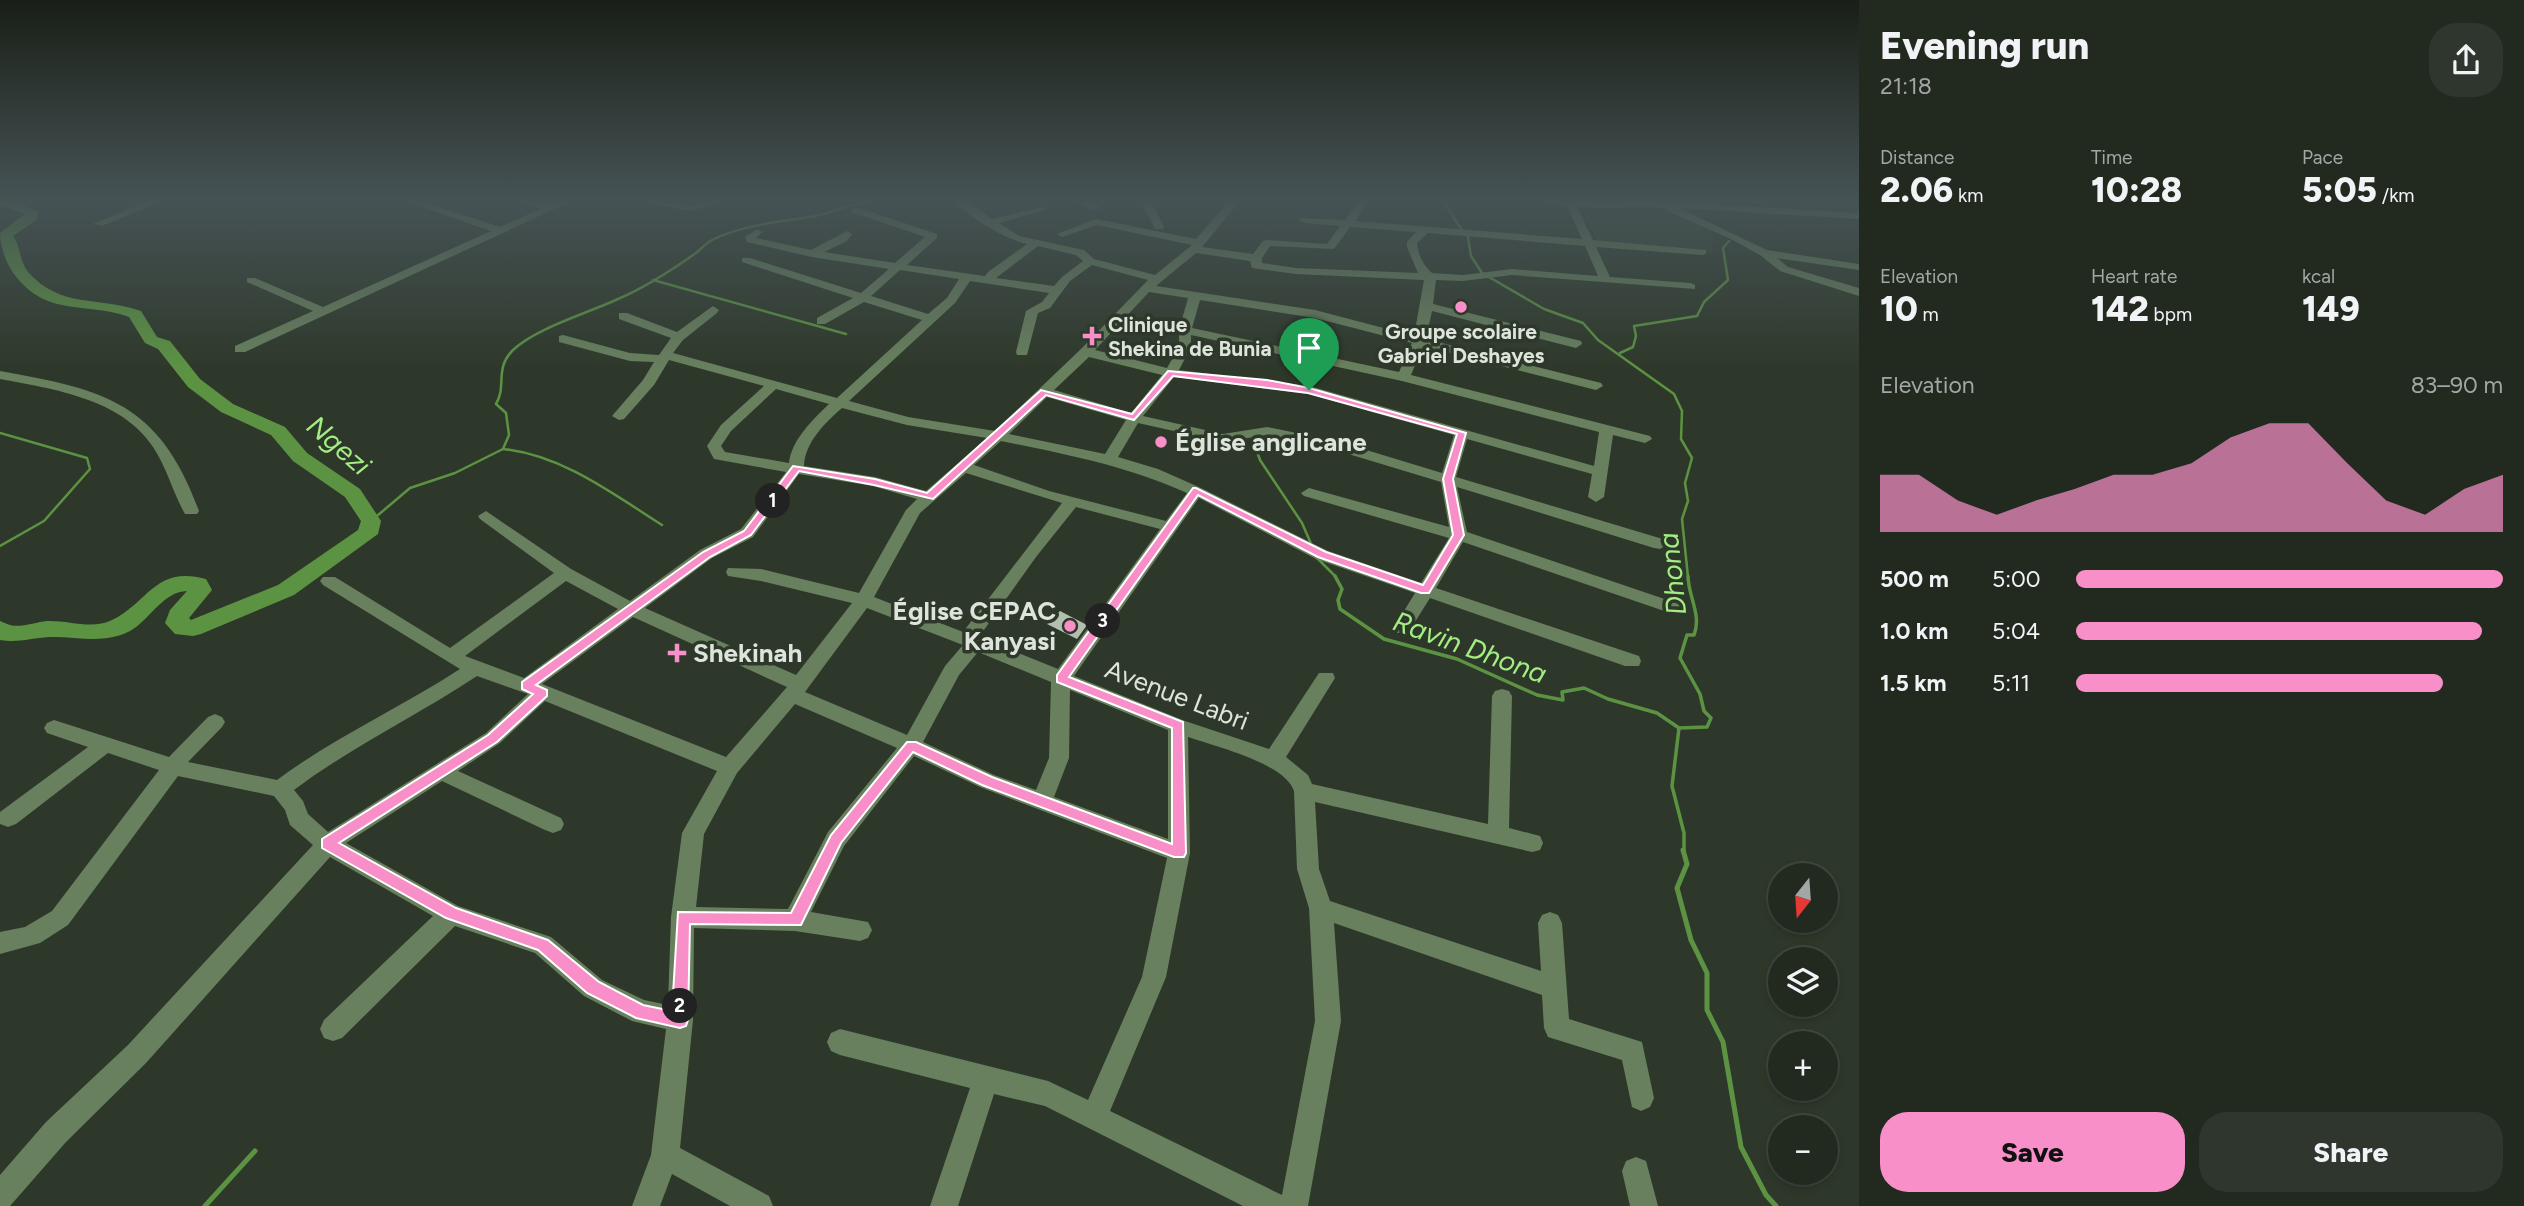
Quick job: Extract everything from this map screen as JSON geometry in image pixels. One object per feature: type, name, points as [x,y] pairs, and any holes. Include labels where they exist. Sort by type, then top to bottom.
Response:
[{"type":"street","points":[[240,349],[442,257]]},
{"type":"street","points":[[833,257],[1055,290]]},
{"type":"street","points":[[821,321],[863,297],[907,257]]},
{"type":"street","points":[[990,279],[992,274],[1016,257]]},
{"type":"street","points":[[1086,257],[1151,283],[1195,295],[1315,314],[1596,386]]},
{"type":"street","points":[[646,1206],[665,1155],[680,1020],[683,917],[693,832],[730,767],[796,690],[864,600],[914,510],[998,436],[1086,352],[1151,283],[1172,270],[1185,257]]},
{"type":"street","points":[[1252,257],[1256,258],[1256,266],[1296,271],[1463,278],[1512,272],[1691,288]]},
{"type":"street","points":[[1416,257],[1424,273],[1430,277]]},
{"type":"street","points":[[1595,257],[1606,281]]},
{"type":"street","points":[[1769,257],[1784,269],[1859,292]]},
{"type":"street","points":[[1793,257],[1859,267]]},
{"type":"street","points":[[746,260],[930,319]]},
{"type":"street","points":[[1022,352],[1032,311],[1046,305],[1055,290],[1090,261]]},
{"type":"street","points":[[0,1196],[56,1132],[137,1054],[327,844],[493,738],[534,689],[632,609],[706,554],[747,533],[796,468],[797,455],[817,423],[951,300],[967,276]]},
{"type":"street","points":[[1403,377],[1420,342],[1428,306],[1430,277]]},
{"type":"street","points":[[251,281],[323,311]]},
{"type":"street","points":[[1109,459],[1134,418],[1171,373],[1185,347],[1185,331],[1195,295]]},
{"type":"street","points":[[1428,306],[1576,344]]},
{"type":"street","points":[[619,416],[649,382],[679,337],[713,310]]},
{"type":"street","points":[[623,316],[679,337]]},
{"type":"street","points":[[1185,331],[1403,377],[1645,439]]},
{"type":"street","points":[[563,339],[630,358],[664,357],[775,383],[907,421],[1109,459],[1153,472],[1322,555],[1632,661]]},
{"type":"street","points":[[1086,352],[1171,373],[1309,390],[1601,472]]},
{"type":"street","points":[[0,375],[45,384],[118,408],[148,431],[184,488],[191,511]]},
{"type":"street","points":[[775,383],[726,428],[713,446],[719,456],[875,482],[929,497]]},
{"type":"street","points":[[1044,392],[1134,418],[1223,438],[1267,431],[1335,445],[1660,544]]},
{"type":"street","points":[[1596,497],[1607,429]]},
{"type":"street","points":[[1402,629],[1459,535],[1448,479],[1462,433]]},
{"type":"street","points":[[964,467],[1044,494],[1170,527]]},
{"type":"street","points":[[1042,802],[1059,758],[1061,679],[1196,491]]},
{"type":"street","points":[[1309,493],[1459,535],[1679,610]]},
{"type":"street","points":[[795,920],[836,839],[911,745],[971,641],[1030,553],[1073,500]]},
{"type":"street","points":[[486,516],[565,573],[796,690],[987,781],[1179,853]]},
{"type":"street","name":"Avenue Labri","points":[[734,572],[761,575],[864,600],[971,641],[1178,726],[1274,759],[1301,781],[1304,791]]},
{"type":"street","points":[[451,657],[565,573]]},
{"type":"street","points":[[329,581],[451,657],[730,767]]},
{"type":"street","points":[[280,789],[318,759],[365,731],[402,714],[475,668]]},
{"type":"street","points":[[1274,759],[1326,678]]},
{"type":"street","points":[[1498,834],[1502,696]]},
{"type":"street","points":[[0,943],[43,932],[60,918],[184,752],[215,722]]},
{"type":"street","points":[[1094,1117],[1154,977],[1179,853],[1178,726]]},
{"type":"street","points":[[54,728],[175,767],[280,789],[295,807],[298,819],[327,844],[451,914],[543,945],[593,988],[641,1013],[680,1020]]},
{"type":"street","points":[[8,818],[106,744]]},
{"type":"street","points":[[439,771],[553,824]]},
{"type":"street","points":[[1294,1206],[1328,1021],[1321,908],[1308,869],[1304,791],[1532,843]]},
{"type":"street","points":[[1321,908],[1552,987]]},
{"type":"street","points":[[333,1029],[451,914]]},
{"type":"street","points":[[683,917],[795,920],[860,930]]},
{"type":"street","points":[[1550,923],[1552,987],[1557,1028],[1633,1051],[1641,1098]]},
{"type":"street","points":[[840,1042],[1048,1094],[1273,1206]]},
{"type":"street","points":[[944,1206],[986,1079]]},
{"type":"street","points":[[665,1155],[759,1206]]},
{"type":"street","points":[[1636,1171],[1644,1206]]},
{"type":"building","name":"Église CEPAC Kanyasi","points":[[1060,611],[1087,625],[1077,639],[1047,624]]},
{"type":"waterway","name":"Ngezi","points":[[0,629],[1,632],[13,633],[50,629],[92,632],[109,630],[131,619],[154,597],[171,586],[198,584],[201,590],[178,616],[177,623],[183,628],[193,628],[286,590],[371,529],[371,521],[353,493],[300,457],[278,431],[227,408],[194,383],[164,345],[151,340],[135,314],[119,308],[64,303],[51,298],[24,276],[13,257]]},
{"type":"waterway","points":[[654,280],[690,257]]},
{"type":"waterway","name":"Dhona","points":[[1472,257],[1482,273],[1544,309],[1583,323],[1598,340],[1674,394],[1682,411],[1681,439],[1692,458],[1685,483],[1688,501],[1682,519],[1688,577]]},
{"type":"waterway","points":[[1620,353],[1633,347],[1636,336],[1634,326],[1697,316],[1704,302],[1728,280],[1724,257]]},
{"type":"waterway","points":[[503,449],[509,435],[506,413],[496,404],[501,391],[504,364],[513,350],[548,328],[638,290],[654,280]]},
{"type":"waterway","points":[[654,280],[846,334]]},
{"type":"waterway","points":[[0,433],[87,458],[90,469],[44,521],[0,546]]},
{"type":"waterway","points":[[371,521],[410,488],[455,473],[503,449]]},
{"type":"waterway","points":[[503,449],[546,459],[566,468],[606,489],[662,525]]},
{"type":"waterway","name":"Ravin Dhona","points":[[1256,449],[1260,460],[1302,523],[1312,546]]},
{"type":"waterway","name":"Ravin Dhona","points":[[1316,557],[1335,576]]},
{"type":"waterway","name":"Ravin Dhona","points":[[1335,576],[1342,589],[1338,600],[1340,609],[1384,639],[1457,659],[1537,695],[1563,700],[1562,692],[1584,688],[1608,699],[1657,713],[1679,728]]},
{"type":"waterway","name":"Dhona","points":[[1679,728],[1707,727],[1711,718],[1704,711],[1700,694],[1680,658],[1687,635],[1694,635],[1696,628],[1696,613],[1688,576]]},
{"type":"waterway","name":"Dhona","points":[[1679,728],[1672,786],[1684,833],[1684,852]]},
{"type":"waterway","name":"Dhona","points":[[1683,850],[1687,864],[1677,888],[1691,940],[1707,973],[1707,1010],[1723,1042],[1741,1147],[1766,1195],[1776,1206]]},
{"type":"waterway","points":[[205,1206],[255,1151]]},
{"type":"place","name":"Groupe scolaire Gabriel Deshayes","points":[[1461,307]]},
{"type":"place","name":"Clinique Shekina de Bunia","points":[[1092,336]]},
{"type":"place","name":"Église anglicane","points":[[1161,442]]},
{"type":"place","name":"Église CEPAC Kanyasi","points":[[1070,626]]},
{"type":"place","name":"Shekinah","points":[[677,653]]},
{"type":"route","points":[[1171,373],[1309,390],[1462,433],[1448,479],[1459,535],[1425,590],[1322,555],[1196,491],[1061,679],[1178,726],[1179,853],[987,781],[911,745],[836,839],[795,920],[683,917],[680,1020],[641,1013],[593,988],[543,945],[451,914],[327,844],[493,738],[542,693],[526,685],[706,554],[747,533],[796,468],[875,482],[929,497],[1044,392],[1134,418],[1171,373]]}]
